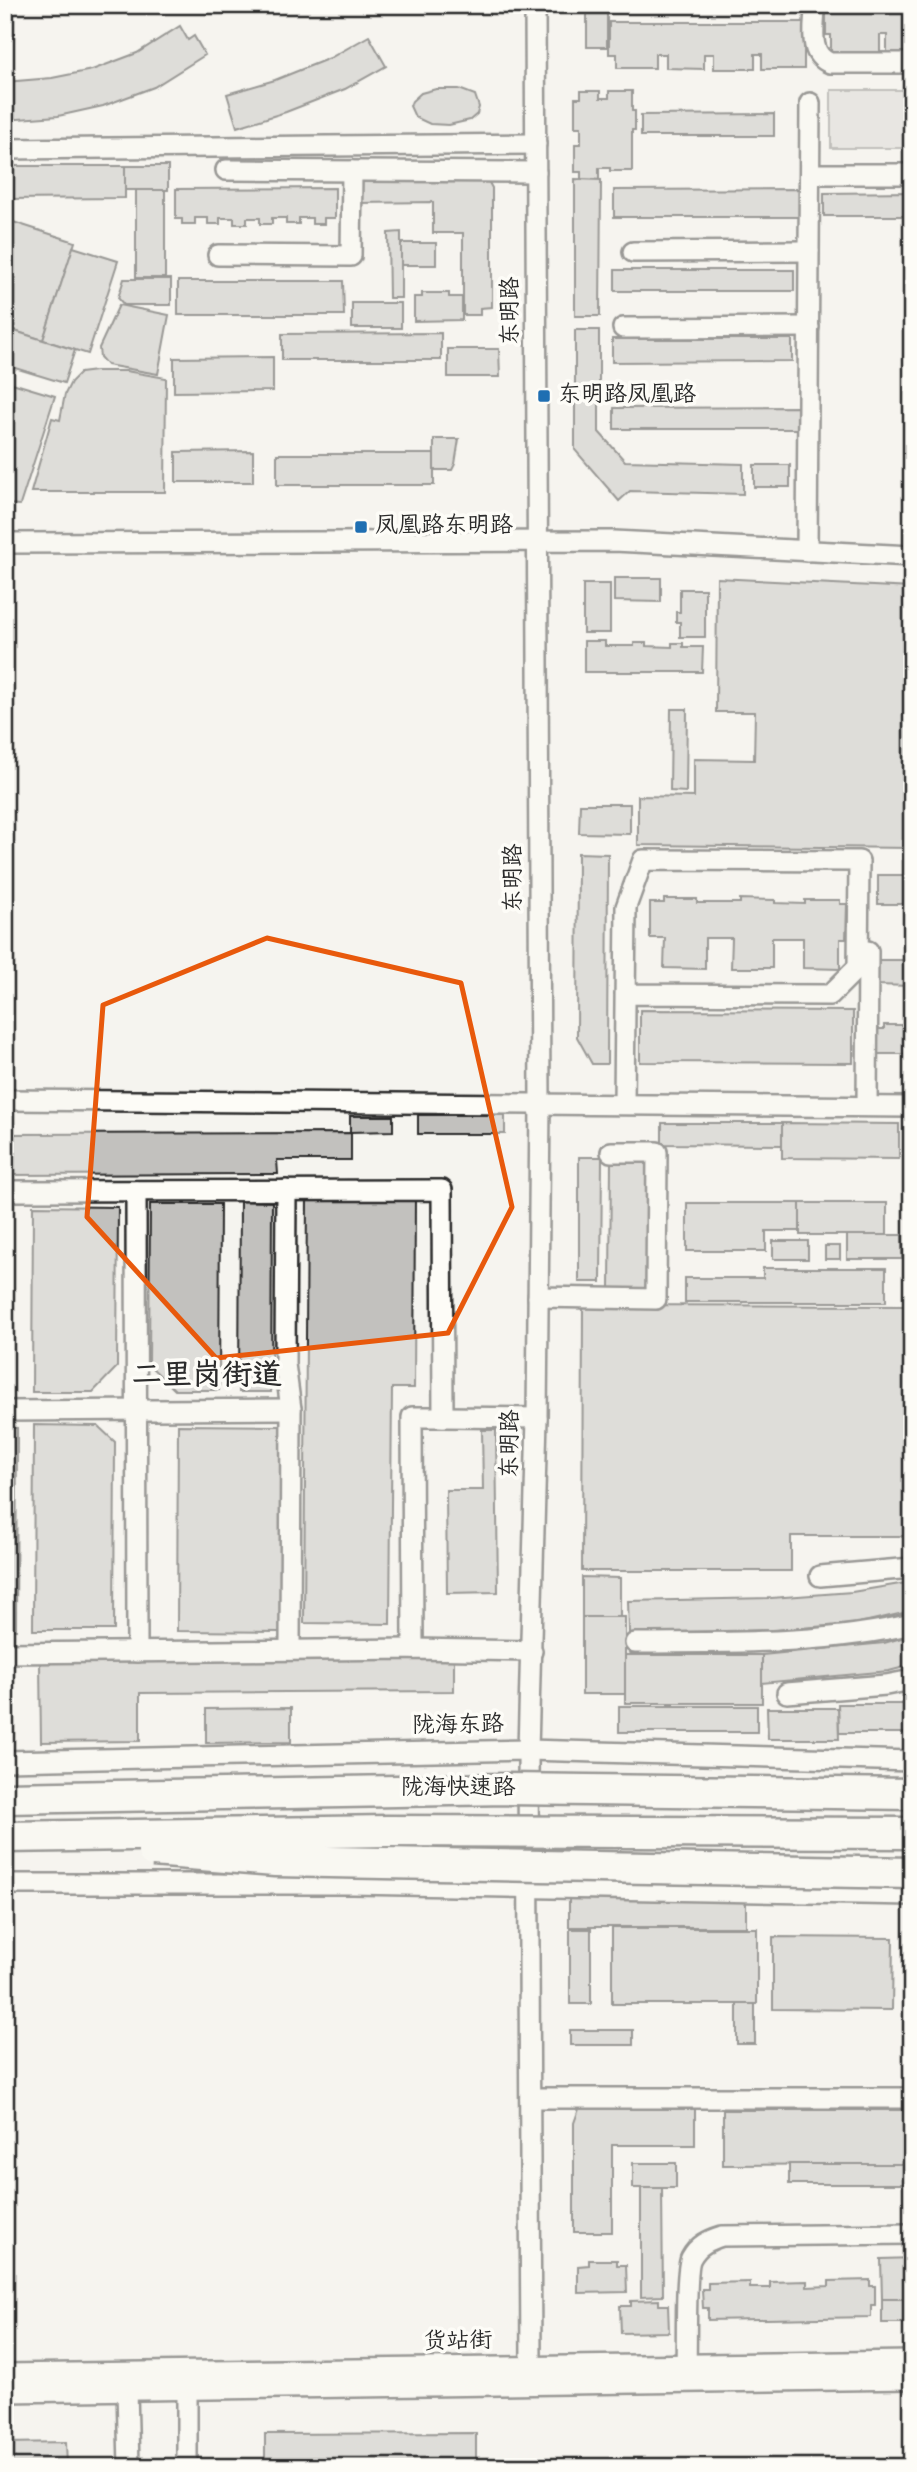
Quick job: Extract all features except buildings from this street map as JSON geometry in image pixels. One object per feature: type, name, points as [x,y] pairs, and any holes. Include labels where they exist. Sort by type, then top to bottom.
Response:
[{"type":"highway","name":"陇海快速路","points":[[5,1798],[479,1789],[912,1794]]},
{"type":"highway","name":"陇海快速路","points":[[13,1837],[387,1831],[912,1833]]},
{"type":"highway","points":[[13,1837],[275,1861],[912,1873]]},
{"type":"street","name":"东明路","points":[[531,2366],[528,1750],[537,1418],[540,1103],[535,5]]},
{"type":"street","points":[[815,5],[814,49],[821,60],[830,63],[912,63]]},
{"type":"street","points":[[807,551],[810,103]]},
{"type":"street","points":[[5,149],[536,144]]},
{"type":"street","points":[[226,170],[536,172]]},
{"type":"street","points":[[218,256],[351,256],[352,171]]},
{"type":"street","points":[[810,174],[912,174]]},
{"type":"street","points":[[634,252],[809,251]]},
{"type":"street","points":[[624,328],[809,327]]},
{"type":"street","points":[[5,543],[614,541],[912,556]]},
{"type":"street","points":[[625,994],[830,995],[858,967],[859,862],[643,860],[625,907],[625,994],[625,1104]]},
{"type":"street","points":[[867,1106],[868,866]]},
{"type":"street","points":[[5,1100],[912,1107]]},
{"type":"street","points":[[538,1297],[656,1299],[657,1152],[611,1152]]},
{"type":"street","points":[[286,1190],[285,1364],[291,1409],[290,1650]]},
{"type":"street","points":[[5,1191],[442,1190],[443,1417]]},
{"type":"street","points":[[136,1191],[137,1652]]},
{"type":"street","points":[[5,1411],[291,1409]]},
{"type":"street","points":[[413,1649],[412,1417],[537,1418]]},
{"type":"street","points":[[820,1576],[912,1568]]},
{"type":"street","points":[[635,1643],[784,1641],[891,1629],[912,1624]]},
{"type":"street","points":[[5,1653],[413,1649],[532,1651]]},
{"type":"street","points":[[787,1693],[886,1685],[912,1680]]},
{"type":"street","name":"陇海东路","points":[[5,1761],[528,1750],[912,1761]]},
{"type":"street","points":[[5,1884],[353,1884],[912,1895]]},
{"type":"street","points":[[530,2098],[912,2098]]},
{"type":"street","points":[[686,2364],[689,2262],[699,2247],[707,2241],[722,2236],[912,2234]]},
{"type":"street","name":"货站街","points":[[5,2374],[912,2361]]},
{"type":"street","name":"货站街","points":[[5,2392],[912,2379]]},
{"type":"street","points":[[187,2389],[187,2467]]},
{"type":"street","points":[[127,2390],[129,2467]]},
{"type":"highlighted area","points":[[267,938],[461,983],[512,1207],[448,1333],[216,1358],[87,1217],[103,1005]]},
{"type":"shaded area","points":[[831,90],[912,90],[912,148],[831,148]]},
{"type":"place","name":"东明路凤凰路","points":[[544,396]]},
{"type":"place","name":"凤凰路东明路","points":[[361,527]]},
{"type":"district","name":"二里岗街道","points":[[207,1378]]}]
